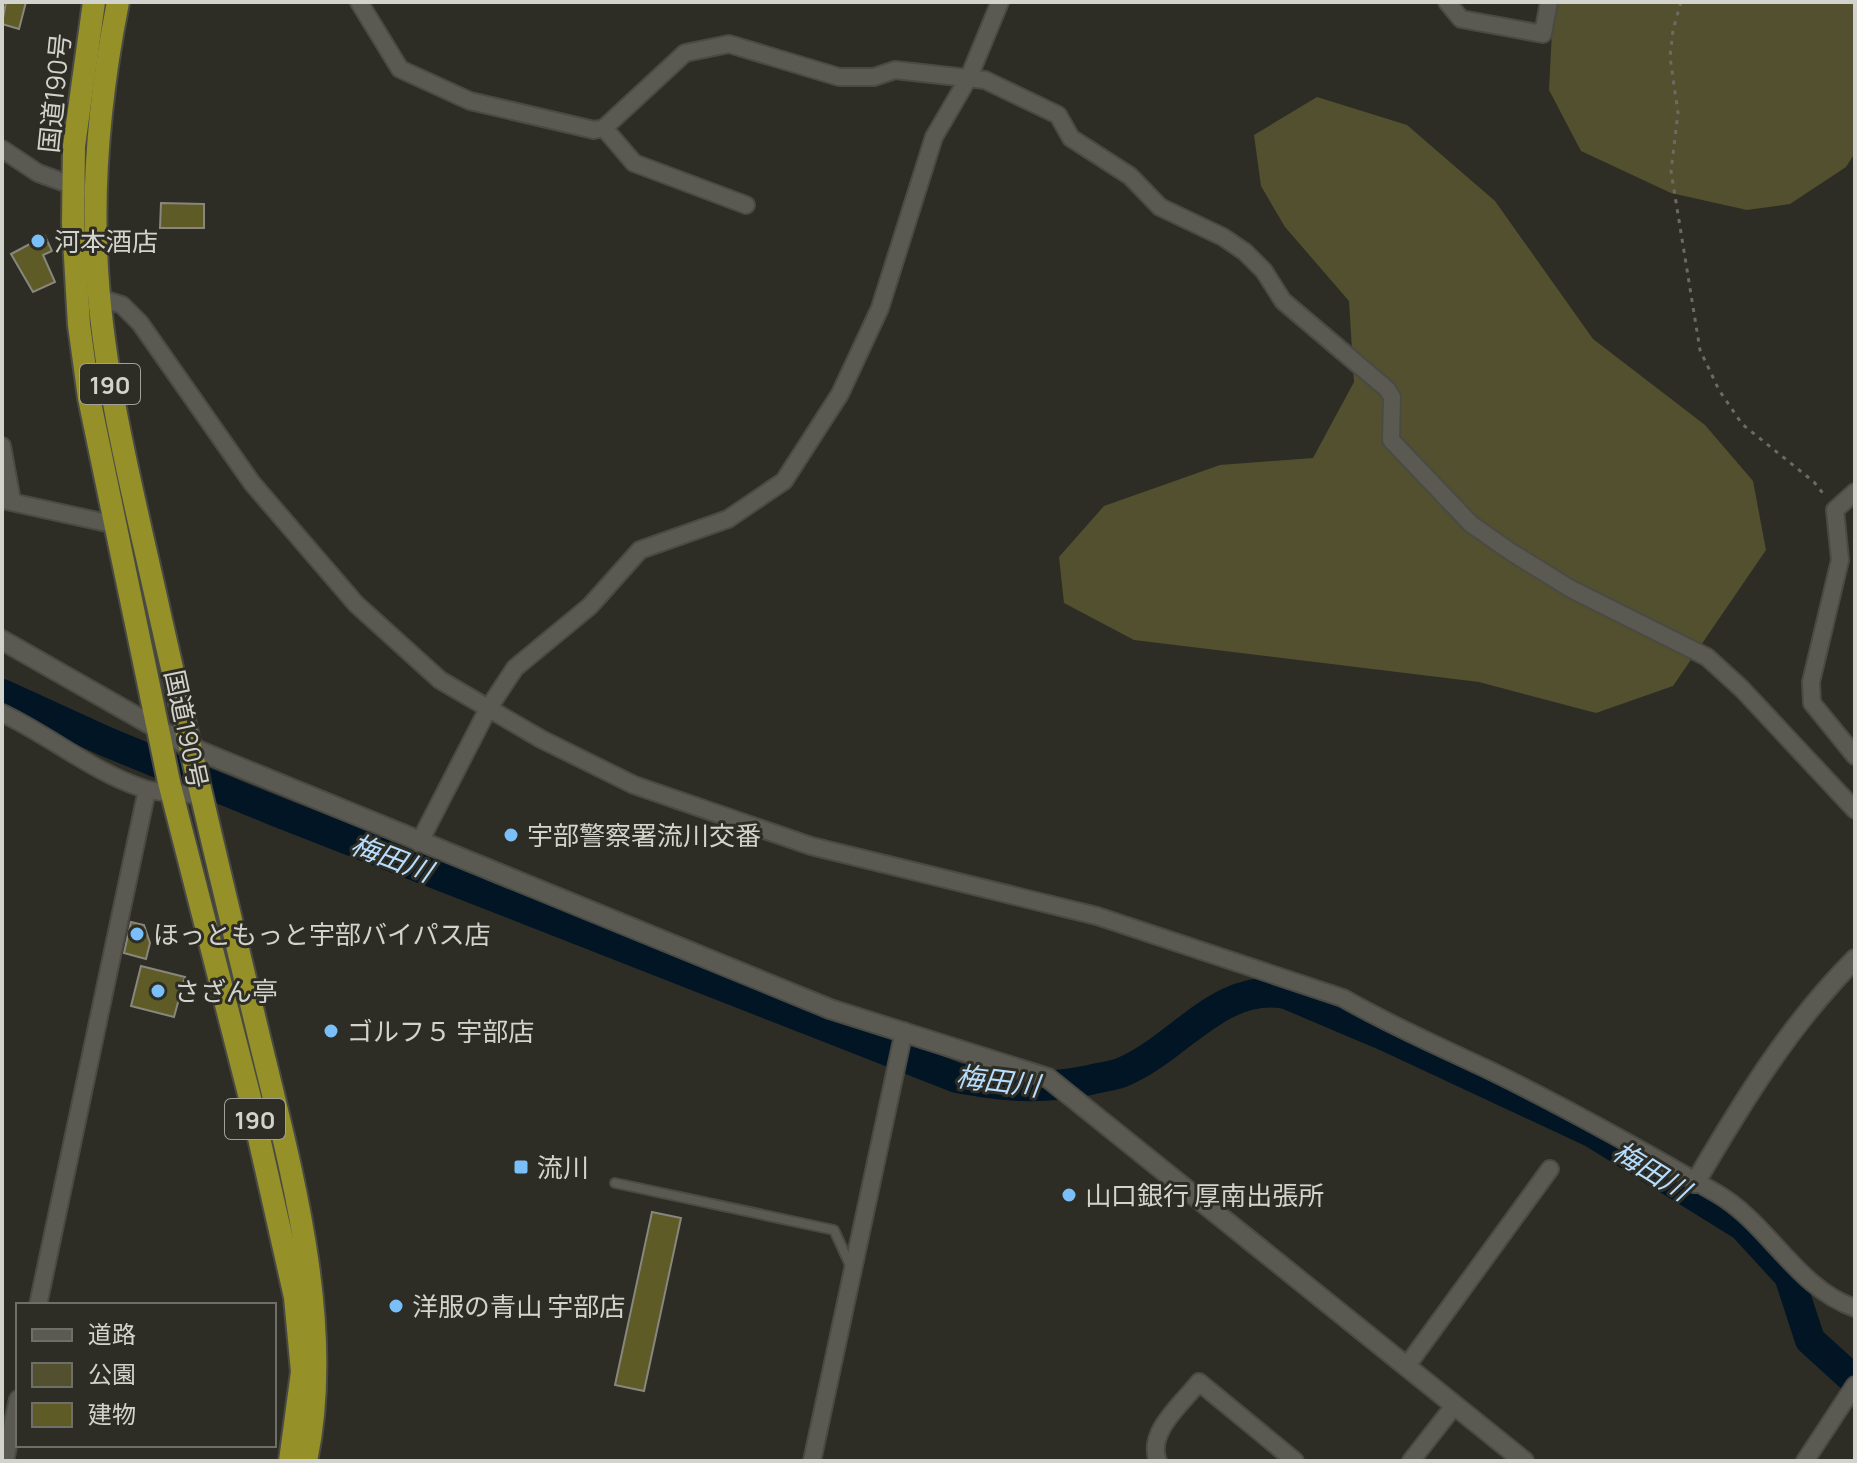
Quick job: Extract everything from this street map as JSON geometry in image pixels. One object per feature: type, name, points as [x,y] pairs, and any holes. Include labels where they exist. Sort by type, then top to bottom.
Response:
[{"type":"highway","name":"国道190号","points":[[94,2],[79,94],[85,190],[118,422],[191,753],[269,1077],[306,1256],[318,1371],[306,1461]]},
{"type":"highway","name":"国道190号","points":[[118,2],[85,190],[79,325],[89,398],[170,787],[250,1098],[295,1297],[302,1372],[290,1461]]},
{"type":"street","points":[[359,2],[400,69],[470,101],[594,130],[604,128],[685,53],[729,44],[839,77],[874,77],[895,70],[985,80],[1058,115],[1071,138],[1130,176],[1160,207],[1223,237],[1245,252],[1264,271],[1283,301],[1387,389],[1392,397],[1391,440],[1471,524],[1571,589],[1707,657],[1742,689],[1855,810]]},
{"type":"street","points":[[419,843],[488,709],[515,668],[596,600],[640,550],[728,519],[784,481],[840,394],[880,308],[934,137],[969,77],[1000,2]]},
{"type":"street","points":[[1447,2],[1461,19],[1543,34],[1549,2]]},
{"type":"street","points":[[604,128],[634,163],[746,205]]},
{"type":"street","points":[[2,149],[38,173],[85,190]]},
{"type":"street","points":[[100,298],[122,305],[140,323],[252,483],[356,604],[440,680],[488,709],[634,785],[811,846],[1097,916],[1343,998],[1379,1019],[1571,1111],[1717,1193],[1777,1244],[1798,1271],[1835,1301],[1855,1308]]},
{"type":"street","points":[[2,446],[7,500],[116,525]]},
{"type":"street","points":[[1855,492],[1835,510],[1840,560],[1811,682],[1812,703],[1855,756]]},
{"type":"street","points":[[2,640],[160,739],[191,753],[830,1009],[1048,1078],[1524,1461]]},
{"type":"street","points":[[2,713],[43,732],[87,763],[147,790],[170,787],[200,792]]},
{"type":"street","points":[[38,1303],[147,790]]},
{"type":"street","points":[[1695,1183],[1743,1101],[1788,1036],[1855,959]]},
{"type":"street","points":[[812,1461],[904,1031]]},
{"type":"street","points":[[1406,1367],[1550,1169]]},
{"type":"street","points":[[1158,1461],[1155,1447],[1159,1432],[1199,1382],[1295,1461]]},
{"type":"street","points":[[1805,1461],[1852,1389]]},
{"type":"street","points":[[1411,1461],[1454,1406]]},
{"type":"street","points":[[5,1461],[16,1412]]},
{"type":"lane","points":[[615,1183],[834,1230],[853,1271]]},
{"type":"path","points":[[1681,2],[1670,57],[1678,113],[1671,171],[1700,350],[1719,390],[1742,424],[1814,482],[1835,510]]},
{"type":"green space","points":[[1558,2],[1855,2],[1855,153],[1846,167],[1790,204],[1747,210],[1671,193],[1581,151],[1549,90],[1553,11]]},
{"type":"green space","points":[[1317,97],[1407,125],[1495,201],[1593,339],[1705,425],[1753,481],[1766,550],[1673,686],[1596,713],[1479,682],[1134,640],[1064,603],[1059,557],[1104,506],[1220,465],[1313,458],[1354,382],[1349,301],[1285,227],[1261,186],[1254,135]]},
{"type":"building","points":[[6,2],[26,2],[19,29],[2,24]]},
{"type":"building","points":[[161,203],[204,204],[204,228],[160,228]]},
{"type":"building","points":[[45,236],[52,251],[43,255],[55,282],[33,292],[11,254]]},
{"type":"building","name":"ほっともっと宇部バイパス店","points":[[131,922],[144,925],[150,943],[146,959],[124,953]]},
{"type":"building","name":"さざん亭","points":[[141,966],[185,977],[174,1017],[131,1006]]},
{"type":"building","points":[[652,1212],[681,1218],[644,1391],[615,1385]]},
{"type":"waterway","name":"梅田川","points":[[2,694],[107,742],[275,811],[957,1078],[1039,1086],[1112,1075],[1145,1060],[1221,1007],[1262,993],[1286,994],[1385,1036],[1593,1133],[1743,1226],[1789,1276],[1810,1340],[1855,1381]]},
{"type":"place","name":"河本酒店","points":[[38,241]]},
{"type":"place","name":"宇部警察署流川交番","points":[[511,835]]},
{"type":"place","name":"ほっともっと宇部バイパス店","points":[[137,934]]},
{"type":"place","name":"さざん亭","points":[[158,991]]},
{"type":"place","name":"ゴルフ５ 宇部店","points":[[331,1031]]},
{"type":"place","name":"流川","points":[[521,1167]]},
{"type":"place","name":"山口銀行 厚南出張所","points":[[1069,1195]]},
{"type":"place","name":"洋服の青山 宇部店","points":[[396,1306]]}]
